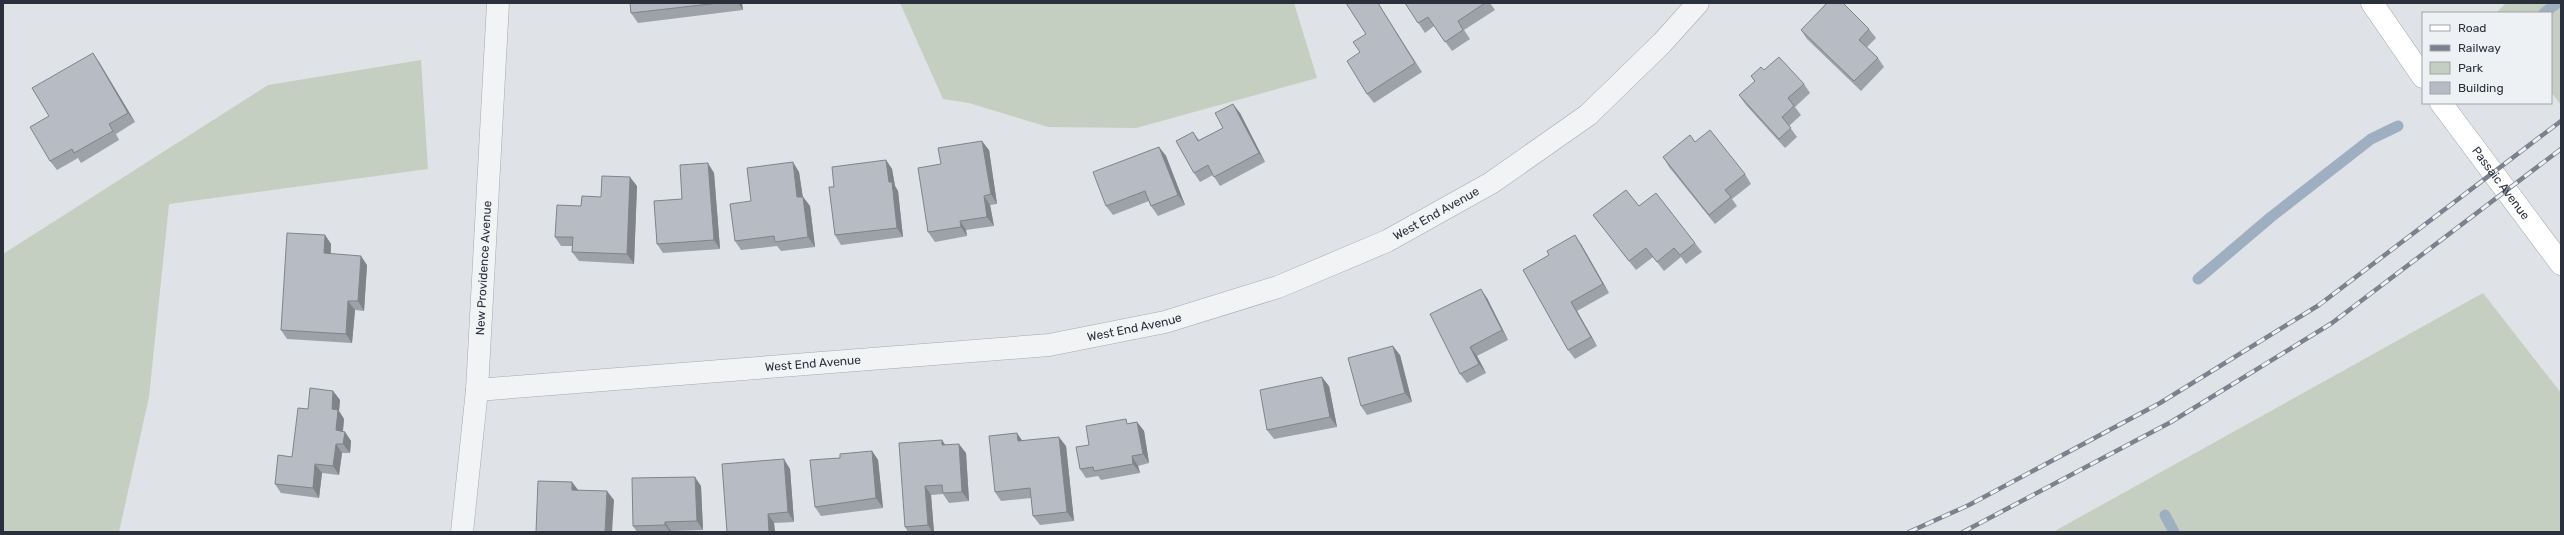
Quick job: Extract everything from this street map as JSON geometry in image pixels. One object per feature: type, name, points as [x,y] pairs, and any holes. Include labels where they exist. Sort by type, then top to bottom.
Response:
[{"type":"main road","points":[[2372,3],[2422,76]]},
{"type":"main road","name":"Passaic Avenue","points":[[2442,104],[2561,264]]},
{"type":"street","name":"New Providence Avenue","points":[[462,532],[477,390],[498,3]]},
{"type":"street","name":"West End Avenue","points":[[477,390],[1049,345],[1165,322],[1278,287],[1387,241],[1491,183],[1588,115],[1662,43],[1698,3]]},
{"type":"green space","points":[[900,3],[1294,3],[1317,78],[1136,128],[1048,127],[969,103],[943,99]]},
{"type":"green space","points":[[2506,3],[2561,3],[2561,105],[2552,93],[2552,12],[2497,12]]},
{"type":"green space","points":[[421,60],[428,169],[169,204],[149,397],[119,532],[3,532],[3,254],[268,85]]},
{"type":"green space","points":[[2483,293],[2561,393],[2561,532],[2053,532]]},
{"type":"building","points":[[630,3],[719,3],[631,13]]},
{"type":"building","points":[[1346,3],[1378,3],[1415,63],[1367,94],[1347,61],[1360,52],[1353,42],[1366,34]]},
{"type":"building","points":[[1405,3],[1485,3],[1458,21],[1463,30],[1445,42],[1428,17],[1418,23]]},
{"type":"building","points":[[1827,3],[1843,3],[1869,29],[1859,40],[1878,58],[1854,81],[1801,30]]},
{"type":"building","points":[[93,53],[128,113],[109,124],[113,131],[74,153],[72,149],[50,161],[30,127],[49,116],[32,88]]},
{"type":"building","points":[[1779,57],[1804,84],[1788,98],[1794,106],[1782,117],[1791,128],[1779,139],[1739,95],[1755,81],[1751,76],[1761,67],[1764,70]]},
{"type":"building","points":[[1233,104],[1259,153],[1214,177],[1208,165],[1194,173],[1176,141],[1193,132],[1198,141],[1223,128],[1215,113]]},
{"type":"building","points":[[1710,130],[1745,174],[1725,190],[1731,197],[1709,215],[1663,157],[1690,135],[1695,142]]},
{"type":"building","points":[[982,141],[991,194],[984,196],[987,217],[960,221],[961,227],[928,232],[918,168],[941,164],[938,148]]},
{"type":"building","points":[[1159,147],[1178,195],[1151,206],[1145,191],[1106,206],[1093,172]]},
{"type":"building","points":[[886,160],[889,182],[892,182],[897,228],[835,235],[829,187],[834,187],[832,167]]},
{"type":"building","points":[[793,162],[797,197],[803,197],[808,237],[775,242],[774,236],[735,241],[730,204],[751,201],[747,168]]},
{"type":"building","points":[[708,163],[714,240],[657,244],[654,201],[682,199],[680,165]]},
{"type":"building","points":[[602,176],[630,177],[627,254],[572,252],[573,237],[555,237],[557,205],[581,206],[582,196],[601,197]]},
{"type":"building","points":[[1626,190],[1639,206],[1656,193],[1695,243],[1680,255],[1674,248],[1657,262],[1646,248],[1629,261],[1593,215]]},
{"type":"building","points":[[287,233],[325,235],[324,253],[361,256],[358,301],[348,301],[346,334],[281,330]]},
{"type":"building","points":[[1575,235],[1603,284],[1571,302],[1591,337],[1568,350],[1523,270],[1549,255],[1547,251]]},
{"type":"building","points":[[1481,289],[1502,330],[1470,347],[1479,364],[1460,374],[1430,314]]},
{"type":"building","points":[[1393,346],[1405,393],[1361,406],[1348,358]]},
{"type":"building","points":[[1322,377],[1330,417],[1267,430],[1260,390]]},
{"type":"building","points":[[310,388],[333,391],[332,409],[338,410],[336,430],[345,432],[343,444],[336,444],[333,466],[315,464],[313,488],[275,484],[278,455],[292,457],[298,408],[308,409]]},
{"type":"building","points":[[1126,419],[1127,424],[1137,422],[1143,454],[1132,456],[1133,464],[1094,471],[1093,467],[1080,469],[1076,447],[1089,445],[1086,426]]},
{"type":"building","points":[[1017,433],[1018,441],[1059,437],[1067,512],[1033,516],[1030,488],[995,492],[989,436]]},
{"type":"building","points":[[942,440],[942,445],[959,444],[962,492],[943,493],[942,485],[925,486],[928,525],[905,527],[899,443]]},
{"type":"building","points":[[872,451],[876,498],[815,507],[810,460],[840,458],[840,454]]},
{"type":"building","points":[[784,459],[788,512],[768,514],[769,532],[727,532],[722,464]]},
{"type":"building","points":[[695,477],[697,521],[665,522],[665,525],[633,526],[632,478]]},
{"type":"building","points":[[538,481],[572,482],[572,490],[607,491],[605,532],[536,532]]},
{"type":"waterway","points":[[2545,12],[2557,3]]},
{"type":"waterway","points":[[2198,279],[2271,217],[2371,139],[2398,126]]},
{"type":"waterway","points":[[2165,515],[2174,532]]},
{"type":"railway","points":[[1909,532],[1969,505],[2160,403],[2319,305],[2561,121]]},
{"type":"railway","points":[[1963,532],[2171,422],[2332,323],[2561,149]]}]
